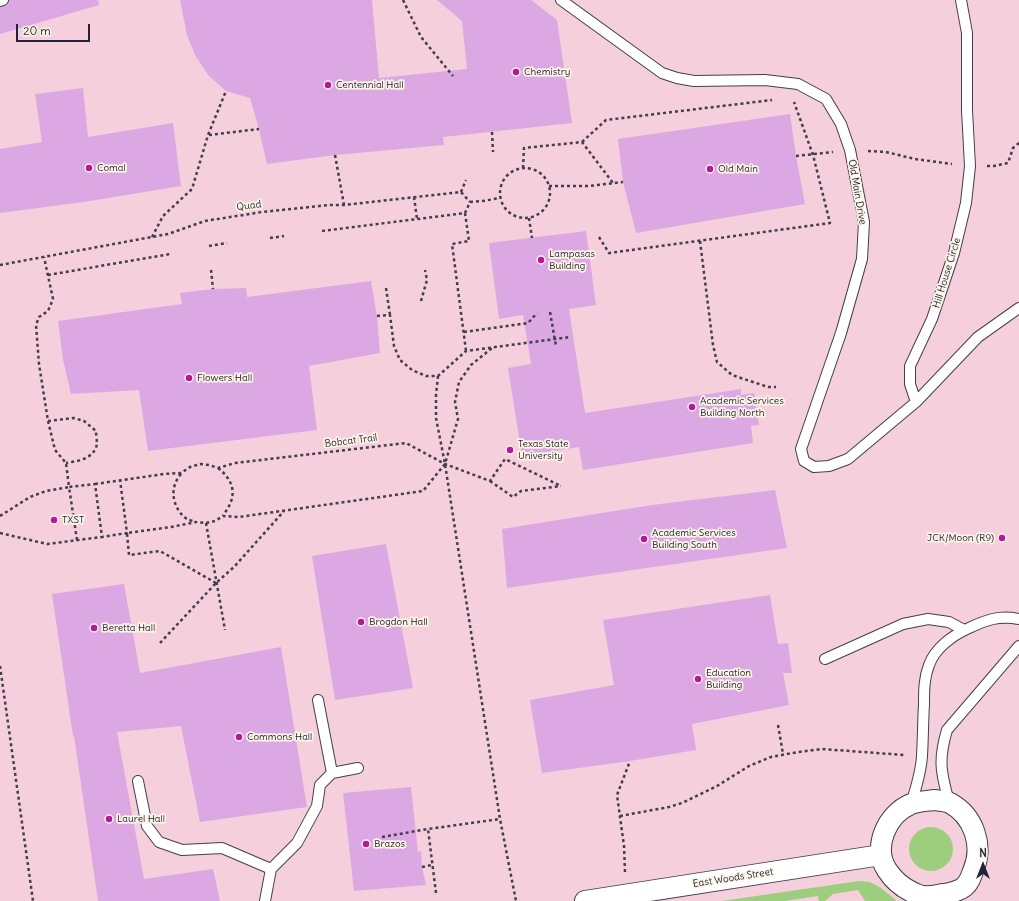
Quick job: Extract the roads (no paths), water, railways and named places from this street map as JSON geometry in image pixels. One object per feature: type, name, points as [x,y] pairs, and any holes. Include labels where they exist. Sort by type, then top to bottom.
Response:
[{"type":"street","points":[[935,800],[949,802],[970,820],[975,832],[978,849],[977,864],[963,894],[950,893],[922,899],[901,887],[890,876],[881,855],[882,838],[892,817],[911,804],[935,800]]},
{"type":"street","name":"East Woods Street","points":[[585,901],[881,855]]},
{"type":"lane","name":"Old Main Drive","points":[[561,0],[662,73],[677,78],[694,81],[765,80],[798,84],[826,99],[841,124],[850,150],[864,222],[862,259],[841,333],[801,449],[804,461],[814,467],[829,466],[848,459],[916,402]]},
{"type":"lane","name":"Hill House Circle","points":[[916,402],[910,384],[910,366],[932,319],[954,253],[966,203],[970,166],[967,110],[967,33],[961,0]]},
{"type":"lane","points":[[916,402],[978,337],[1019,308]]},
{"type":"lane","points":[[911,804],[920,774],[922,756],[924,680],[933,656],[941,647],[964,630],[985,621],[1002,617],[1019,619]]},
{"type":"lane","points":[[825,660],[910,622],[928,619],[949,622],[964,630]]},
{"type":"lane","points":[[949,802],[942,777],[941,767],[941,756],[947,730],[1019,646]]},
{"type":"lane","points":[[318,700],[332,773]]},
{"type":"lane","points":[[265,901],[271,869],[297,843],[317,806],[320,785],[332,773],[358,768]]},
{"type":"lane","points":[[138,781],[147,826],[159,842],[182,850],[222,848],[271,869]]},
{"type":"place","name":"Chemistry","points":[[516,72]]},
{"type":"place","name":"Centennial Hall","points":[[328,85]]},
{"type":"place","name":"Comal","points":[[89,168]]},
{"type":"place","name":"Old Main","points":[[710,169]]},
{"type":"place","name":"Lampasas Building","points":[[541,260]]},
{"type":"place","name":"Flowers Hall","points":[[189,378]]},
{"type":"place","name":"Academic Services Building North","points":[[692,407]]},
{"type":"place","name":"Texas State University","points":[[510,450]]},
{"type":"place","name":"TXST","points":[[54,520]]},
{"type":"place","name":"JCK/Moon (R9)","points":[[1002,538]]},
{"type":"place","name":"Academic Services Building South","points":[[644,539]]},
{"type":"place","name":"Brogdon Hall","points":[[361,622]]},
{"type":"place","name":"Beretta Hall","points":[[94,628]]},
{"type":"place","name":"Education Building","points":[[698,679]]},
{"type":"place","name":"Commons Hall","points":[[239,737]]},
{"type":"place","name":"Laurel Hall","points":[[109,819]]},
{"type":"place","name":"Brazos","points":[[366,844]]}]
